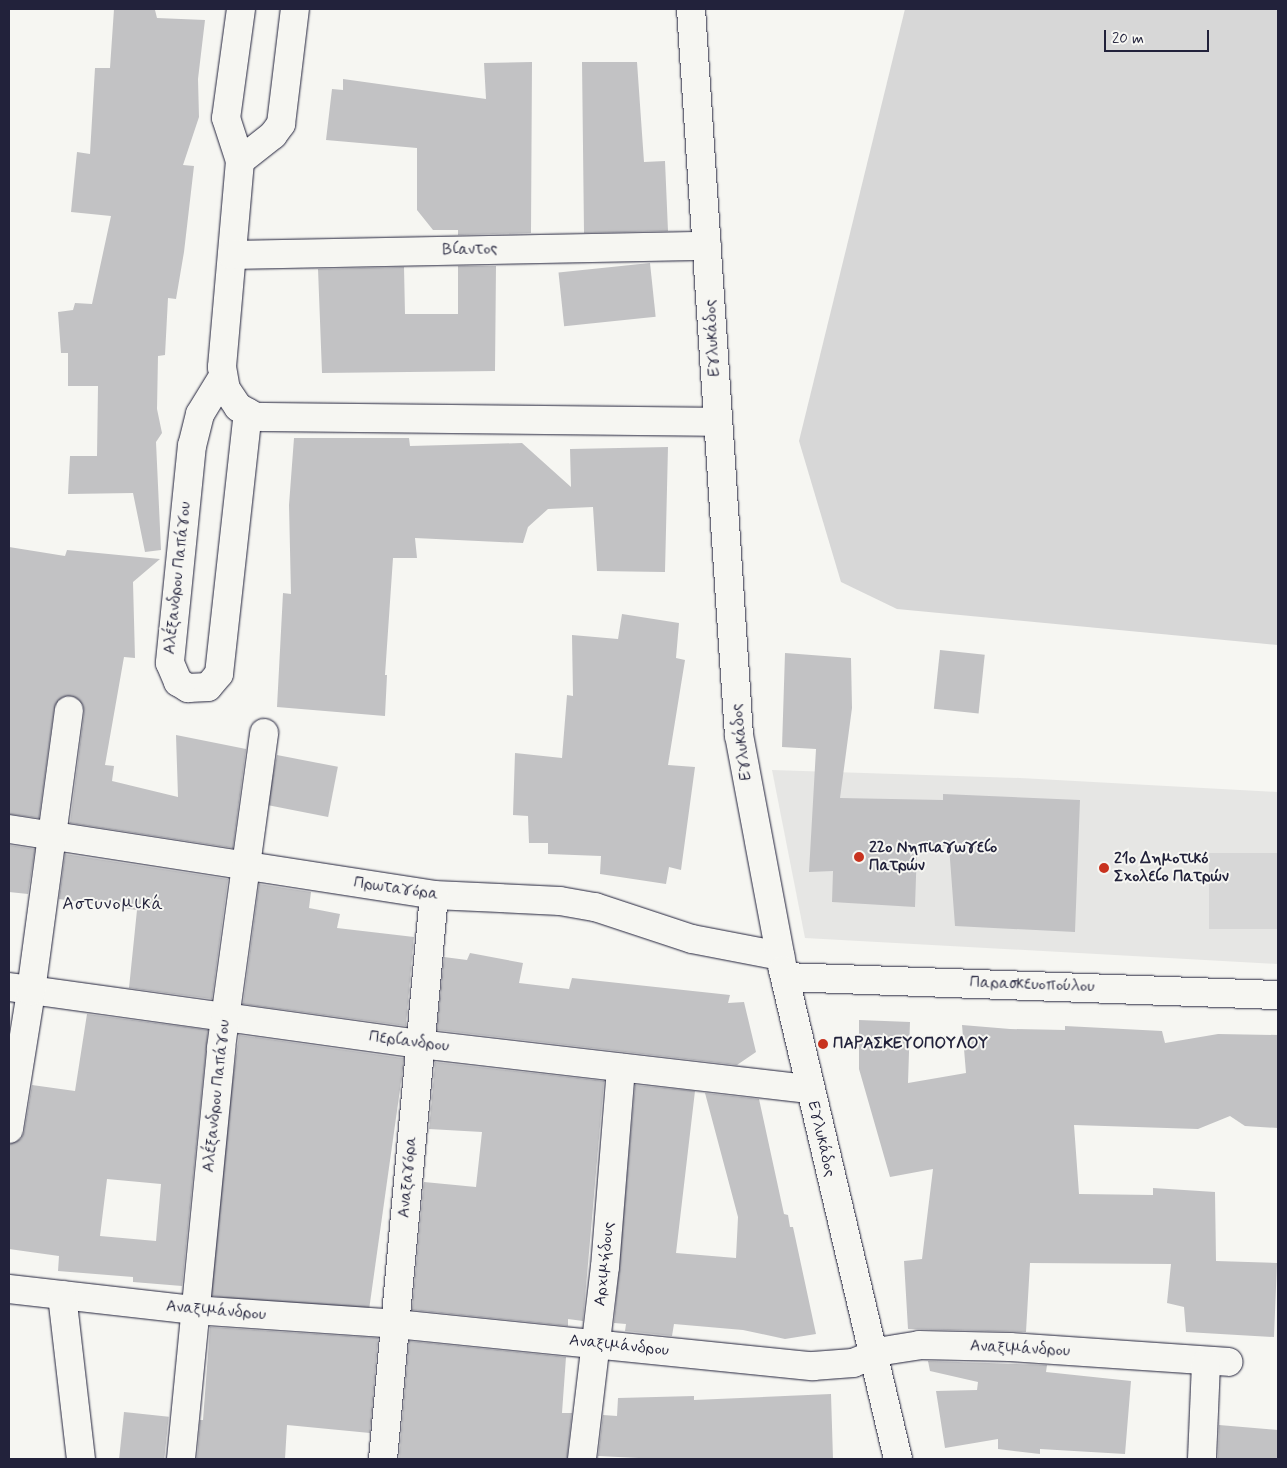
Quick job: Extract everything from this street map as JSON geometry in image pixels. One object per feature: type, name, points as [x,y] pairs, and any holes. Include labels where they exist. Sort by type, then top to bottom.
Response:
[{"type":"street","name":"Αλέξανδρου Παπάγου","points":[[241,9],[226,118],[240,161],[222,378],[200,414],[191,454],[170,663],[178,682],[188,688],[208,687],[219,674],[252,415]]},
{"type":"street","points":[[240,161],[273,135],[281,124],[295,9]]},
{"type":"street","name":"Εγλυκάδος","points":[[691,9],[717,422],[740,735],[783,966],[810,1089],[898,1459]]},
{"type":"street","name":"Βίαντος","points":[[232,255],[707,246]]},
{"type":"street","points":[[222,378],[231,398],[252,415],[717,422]]},
{"type":"street","points":[[9,1129],[20,989],[52,836],[69,711]]},
{"type":"street","name":"Αλέξανδρου Παπάγου","points":[[181,1459],[193,1310],[225,1018],[264,733]]},
{"type":"street","name":"Πρωταγόρα","points":[[9,830],[434,895],[560,901],[595,907],[783,966]]},
{"type":"street","name":"Αναξαγόρα","points":[[383,1459],[419,1044],[434,895]]},
{"type":"street","name":"Παρασκευοπούλου","points":[[783,966],[1278,995]]},
{"type":"street","name":"Περίανδρου","points":[[20,989],[419,1044],[810,1089]]},
{"type":"street","name":"Αρχιμήδους","points":[[582,1459],[605,1267],[621,1068]]},
{"type":"street","name":"Αναξιμάνδρου","points":[[9,1289],[193,1310],[396,1324],[824,1366],[853,1364],[873,1355],[909,1345],[1010,1347],[1217,1363],[1202,1459]]},
{"type":"street","points":[[62,1295],[81,1459]]},
{"type":"shaded area","points":[[905,9],[1278,9],[1278,645],[897,609],[841,582],[799,441]]},
{"type":"shaded area","name":"21ο Δημοτικό Σχολείο Πατρών","points":[[772,770],[1020,778],[1278,792],[1278,964],[805,938]]},
{"type":"shaded area","points":[[1209,853],[1278,853],[1278,929],[1209,929]]},
{"type":"building","points":[[114,9],[155,10],[157,18],[205,20],[198,79],[199,117],[183,165],[194,166],[184,252],[176,299],[168,298],[165,355],[158,356],[157,409],[162,433],[156,442],[161,550],[145,552],[133,493],[68,494],[70,456],[97,456],[98,386],[68,386],[68,353],[61,353],[58,312],[73,310],[75,303],[92,304],[111,216],[71,212],[77,152],[90,154],[95,68],[110,68]]},
{"type":"building","points":[[532,62],[531,233],[458,235],[458,230],[433,230],[417,210],[417,148],[326,140],[332,89],[343,90],[343,79],[486,99],[484,63]]},
{"type":"building","points":[[582,62],[637,62],[644,162],[665,161],[668,231],[584,233]]},
{"type":"building","points":[[650,263],[656,317],[564,326],[559,273]]},
{"type":"building","points":[[458,266],[496,266],[495,371],[322,373],[318,269],[404,267],[405,314],[458,314]]},
{"type":"building","points":[[294,438],[409,438],[410,446],[522,443],[571,487],[570,449],[668,447],[665,572],[597,571],[593,507],[548,509],[528,527],[523,543],[415,538],[417,558],[393,558],[385,675],[387,675],[385,716],[277,707],[283,593],[291,594],[289,505]]},
{"type":"building","points":[[9,547],[65,556],[67,550],[160,559],[133,582],[135,658],[124,657],[105,765],[114,766],[112,781],[178,797],[176,735],[246,749],[233,848],[70,823],[84,713],[83,705],[72,696],[63,697],[54,709],[39,818],[9,814]]},
{"type":"building","points":[[622,614],[679,623],[676,658],[685,660],[668,765],[695,767],[681,870],[669,867],[666,884],[600,874],[601,856],[548,854],[548,843],[529,843],[528,816],[513,815],[515,753],[562,758],[567,695],[573,696],[572,635],[618,639]]},
{"type":"building","points":[[940,650],[985,655],[979,713],[934,709]]},
{"type":"building","points":[[785,653],[851,658],[852,708],[840,798],[943,800],[943,794],[1080,800],[1075,932],[955,926],[949,846],[917,847],[915,907],[832,902],[833,871],[809,872],[816,749],[782,747]]},
{"type":"building","points":[[277,755],[338,767],[328,817],[267,805]]},
{"type":"building","points":[[9,845],[35,849],[28,894],[9,892]]},
{"type":"building","points":[[65,854],[228,879],[212,999],[129,988],[137,910],[59,899]]},
{"type":"building","points":[[259,884],[311,892],[309,908],[340,914],[337,928],[414,937],[406,1026],[243,1004]]},
{"type":"building","points":[[470,953],[523,963],[519,983],[569,989],[572,978],[730,995],[728,1003],[744,1002],[756,1052],[737,1065],[437,1030],[444,957],[467,960]]},
{"type":"building","points":[[87,1014],[208,1030],[182,1286],[133,1282],[133,1277],[58,1271],[59,1256],[9,1249],[9,1144],[21,1139],[24,1132],[32,1085],[75,1091]],"holes":[[[107,1179],[161,1184],[156,1241],[100,1236]]]},
{"type":"building","points":[[859,1020],[910,1022],[908,1083],[966,1073],[962,1025],[1010,1029],[1065,1030],[1065,1026],[1162,1031],[1165,1043],[1218,1034],[1278,1035],[1278,1128],[1245,1126],[1230,1116],[1198,1129],[1074,1125],[1079,1194],[1153,1195],[1153,1188],[1215,1192],[1216,1261],[1277,1263],[1274,1337],[1186,1332],[1184,1307],[1167,1303],[1171,1264],[1030,1263],[1026,1332],[908,1329],[904,1261],[922,1259],[933,1169],[890,1177],[859,1069]]},
{"type":"building","points":[[239,1035],[404,1058],[368,1318],[203,1294]]},
{"type":"building","points":[[435,1062],[604,1081],[583,1321],[568,1319],[568,1326],[412,1310],[424,1182],[476,1187],[482,1132],[429,1129]]},
{"type":"building","points":[[635,1085],[695,1091],[676,1253],[736,1258],[738,1217],[705,1093],[759,1099],[784,1214],[788,1215],[790,1227],[793,1227],[816,1334],[785,1339],[743,1330],[674,1324],[672,1336],[625,1331],[626,1324],[614,1323]]},
{"type":"building","points":[[210,1327],[378,1338],[370,1433],[287,1425],[285,1459],[197,1459],[200,1420],[203,1420]]},
{"type":"building","points":[[409,1341],[566,1357],[562,1413],[572,1413],[567,1459],[399,1459]]},
{"type":"building","points":[[928,1361],[1047,1365],[1046,1372],[1131,1381],[1125,1454],[1040,1449],[1040,1454],[998,1449],[998,1439],[945,1448],[936,1391],[977,1390],[978,1382],[930,1371]]},
{"type":"building","points":[[831,1394],[833,1459],[659,1459],[598,1456],[603,1415],[617,1416],[618,1398],[694,1396],[694,1400]]},
{"type":"building","points":[[124,1412],[169,1417],[164,1459],[119,1459]]},
{"type":"building","points":[[1219,1425],[1278,1430],[1278,1459],[1218,1459]]},
{"type":"place","name":"22ο Νηπιαγωγείο Πατρών","points":[[859,857]]},
{"type":"place","name":"21ο Δημοτικό Σχολείο Πατρών","points":[[1104,868]]},
{"type":"place","name":"ΠΑΡΑΣΚΕΥΟΠΟΥΛΟΥ","points":[[823,1044]]},
{"type":"district","name":"Αστυνομικά","points":[[113,904]]}]
